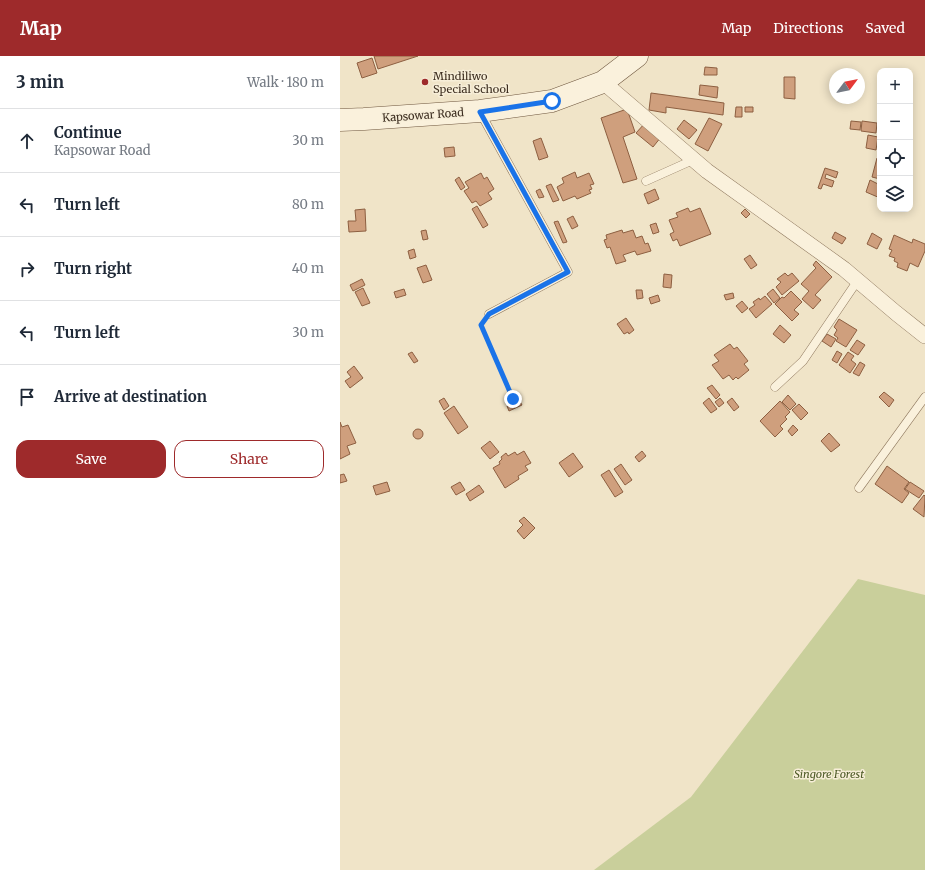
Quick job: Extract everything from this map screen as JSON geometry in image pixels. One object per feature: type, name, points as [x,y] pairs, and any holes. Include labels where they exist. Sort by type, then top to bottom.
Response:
[{"type":"main road","name":"Kapsowar Road","points":[[340,120],[480,112],[552,101],[603,82],[630,58]]},
{"type":"street","points":[[603,82],[707,171],[844,269],[925,336]]},
{"type":"lane","points":[[480,112],[568,272],[489,314]]},
{"type":"lane","points":[[646,181],[694,160]]},
{"type":"lane","points":[[775,387],[803,361],[858,280]]},
{"type":"lane","points":[[859,488],[925,397]]},
{"type":"path","points":[[489,314],[481,325],[513,399]]},
{"type":"green space","name":"Singore Forest","points":[[858,579],[925,595],[925,870],[594,870],[691,797]]},
{"type":"building","points":[[374,56],[418,56],[378,69]]},
{"type":"building","points":[[372,58],[377,73],[362,78],[357,63]]},
{"type":"building","points":[[705,67],[717,68],[717,75],[704,75]]},
{"type":"building","points":[[784,77],[795,77],[795,99],[784,98]]},
{"type":"building","points":[[700,85],[718,87],[717,98],[699,95]]},
{"type":"building","points":[[651,93],[724,103],[723,115],[666,107],[666,113],[649,110]]},
{"type":"building","points":[[736,107],[742,107],[742,117],[735,117]]},
{"type":"building","points":[[745,107],[753,107],[753,112],[745,112]]},
{"type":"building","points":[[627,109],[635,132],[623,137],[637,179],[623,183],[601,118]]},
{"type":"building","points":[[709,118],[722,124],[708,151],[695,144]]},
{"type":"building","points":[[684,120],[697,130],[689,139],[677,129]]},
{"type":"building","points":[[851,121],[861,122],[860,130],[850,129]]},
{"type":"building","points":[[862,121],[877,123],[876,133],[861,131]]},
{"type":"building","points":[[645,123],[661,137],[653,147],[636,133]]},
{"type":"building","points":[[868,135],[877,137],[876,150],[866,148]]},
{"type":"building","points":[[541,138],[548,157],[539,160],[533,141]]},
{"type":"building","points":[[454,147],[455,156],[445,157],[444,148]]},
{"type":"building","points":[[877,158],[877,178],[872,177]]},
{"type":"building","points":[[825,168],[838,172],[836,178],[826,174],[825,178],[834,181],[832,187],[823,184],[821,189],[818,188]]},
{"type":"building","points":[[575,172],[577,178],[589,173],[594,184],[590,185],[592,189],[589,190],[591,193],[577,199],[575,196],[563,201],[557,187],[564,183],[562,178]]},
{"type":"building","points":[[481,173],[484,179],[487,177],[494,189],[488,193],[492,199],[480,206],[476,201],[472,203],[464,191],[469,188],[465,182]]},
{"type":"building","points":[[459,177],[465,187],[461,190],[455,180]]},
{"type":"building","points":[[870,180],[877,184],[877,197],[866,192]]},
{"type":"building","points":[[551,184],[559,200],[553,202],[546,186]]},
{"type":"building","points":[[540,189],[544,197],[539,198],[536,191]]},
{"type":"building","points":[[655,189],[659,199],[648,204],[644,194]]},
{"type":"building","points":[[477,206],[488,225],[483,228],[472,209]]},
{"type":"building","points":[[688,208],[690,212],[700,208],[711,234],[680,246],[677,239],[673,241],[670,234],[674,232],[669,220],[678,217],[676,213]]},
{"type":"building","points":[[365,209],[366,231],[349,232],[348,221],[356,221],[355,210]]},
{"type":"building","points":[[745,209],[750,214],[746,218],[741,213]]},
{"type":"building","points":[[573,216],[578,226],[572,229],[567,219]]},
{"type":"building","points":[[558,221],[567,242],[563,243],[554,222]]},
{"type":"building","points":[[656,223],[659,232],[653,234],[650,225]]},
{"type":"building","points":[[426,230],[428,239],[423,240],[421,231]]},
{"type":"building","points":[[622,230],[623,233],[633,230],[636,238],[642,236],[645,244],[648,243],[651,251],[637,255],[635,251],[623,255],[626,261],[616,264],[610,247],[607,248],[604,240],[607,239],[606,235]]},
{"type":"building","points":[[835,232],[846,238],[842,244],[832,238]]},
{"type":"building","points":[[872,233],[882,239],[877,249],[867,244]]},
{"type":"building","points":[[894,235],[912,243],[913,239],[925,244],[925,251],[918,267],[910,263],[907,271],[897,267],[898,263],[894,261],[895,258],[889,256],[892,250],[889,249]]},
{"type":"building","points":[[414,249],[416,257],[410,259],[408,251]]},
{"type":"building","points":[[750,255],[757,265],[751,269],[744,259]]},
{"type":"building","points":[[816,261],[832,277],[815,295],[821,300],[813,309],[802,299],[809,291],[801,284],[816,268],[813,265]]},
{"type":"building","points":[[426,265],[432,280],[423,283],[417,268]]},
{"type":"building","points":[[785,273],[788,276],[792,273],[799,281],[782,295],[776,287],[781,282],[777,279]]},
{"type":"building","points":[[664,274],[672,275],[671,288],[663,287]]},
{"type":"building","points":[[362,279],[365,285],[353,291],[350,285]]},
{"type":"building","points":[[363,288],[370,303],[362,306],[355,292]]},
{"type":"building","points":[[404,289],[406,295],[396,298],[394,292]]},
{"type":"building","points":[[773,289],[780,298],[774,303],[767,294]]},
{"type":"building","points":[[636,290],[642,290],[643,298],[637,299]]},
{"type":"building","points":[[791,291],[802,302],[794,310],[799,314],[792,321],[775,304]]},
{"type":"building","points":[[733,293],[734,298],[726,300],[724,295]]},
{"type":"building","points":[[658,295],[660,301],[651,304],[649,298]]},
{"type":"building","points":[[765,296],[772,304],[756,318],[749,309],[755,305],[753,302],[759,298],[760,300]]},
{"type":"building","points":[[742,301],[748,308],[742,313],[736,306]]},
{"type":"building","points":[[626,318],[634,330],[629,334],[628,332],[624,334],[617,324]]},
{"type":"building","points":[[839,319],[857,330],[846,347],[836,341],[838,338],[834,335],[837,330],[834,327]]},
{"type":"building","points":[[780,325],[791,335],[784,343],[773,334]]},
{"type":"building","points":[[827,334],[836,339],[831,347],[822,341]]},
{"type":"building","points":[[857,340],[865,345],[858,355],[850,350]]},
{"type":"building","points":[[730,344],[734,349],[737,347],[748,361],[744,364],[749,370],[738,379],[736,377],[733,380],[729,375],[723,379],[712,365],[719,361],[714,355]]},
{"type":"building","points":[[837,351],[842,354],[837,363],[832,360]]},
{"type":"building","points":[[412,352],[418,361],[414,363],[408,354]]},
{"type":"building","points":[[848,352],[854,356],[851,360],[856,364],[850,373],[839,365]]},
{"type":"building","points":[[860,362],[865,365],[859,376],[853,373]]},
{"type":"building","points":[[354,366],[363,378],[350,388],[345,381],[351,377],[347,372]]},
{"type":"building","points":[[712,385],[720,395],[716,399],[707,388]]},
{"type":"building","points":[[884,392],[894,400],[889,407],[879,397]]},
{"type":"building","points":[[788,395],[796,404],[790,410],[782,402]]},
{"type":"building","points":[[444,398],[449,406],[444,410],[439,401]]},
{"type":"building","points":[[709,398],[717,409],[711,413],[703,403]]},
{"type":"building","points":[[720,398],[724,403],[719,407],[715,402]]},
{"type":"building","points":[[732,398],[739,407],[734,411],[727,402]]},
{"type":"building","points":[[519,400],[522,405],[509,411],[507,406]]},
{"type":"building","points":[[780,401],[790,412],[785,417],[787,419],[780,426],[783,429],[775,437],[760,421]]},
{"type":"building","points":[[799,404],[808,413],[801,420],[792,410]]},
{"type":"building","points":[[454,406],[468,427],[458,434],[444,413]]},
{"type":"building","points":[[340,422],[342,427],[348,425],[356,443],[347,446],[350,454],[340,459]]},
{"type":"building","points":[[793,425],[798,430],[792,436],[788,431]]},
{"type":"building","points":[[416,429],[420,429],[423,434],[420,439],[416,439],[413,436],[413,432]]},
{"type":"building","points":[[829,433],[840,445],[831,452],[821,441]]},
{"type":"building","points":[[490,441],[499,452],[490,459],[481,448]]},
{"type":"building","points":[[524,451],[531,463],[525,466],[528,470],[518,476],[519,479],[505,488],[493,468],[500,464],[499,462],[502,459],[501,457],[506,453],[508,456],[515,452],[517,455]]},
{"type":"building","points":[[642,451],[646,456],[639,462],[635,457]]},
{"type":"building","points":[[573,453],[583,467],[569,477],[559,463]]},
{"type":"building","points":[[621,464],[632,480],[625,485],[614,469]]},
{"type":"building","points":[[887,466],[909,482],[904,489],[909,493],[902,503],[875,484]]},
{"type":"building","points":[[609,470],[623,492],[615,497],[601,475]]},
{"type":"building","points":[[344,474],[347,481],[340,483],[340,475]]},
{"type":"building","points":[[387,482],[390,491],[376,495],[373,486]]},
{"type":"building","points":[[460,482],[465,490],[456,495],[451,487]]},
{"type":"building","points":[[910,482],[924,491],[919,498],[905,489]]},
{"type":"building","points":[[479,485],[484,492],[470,501],[466,494]]},
{"type":"building","points":[[924,495],[925,496],[924,517],[913,509]]},
{"type":"building","points":[[524,517],[535,528],[524,539],[517,531],[523,525],[519,521]]},
{"type":"place","name":"Mindiliwo Special School","points":[[425,82]]},
{"type":"route","points":[[513,399],[481,325],[489,314],[568,272],[480,112],[552,101]]}]
